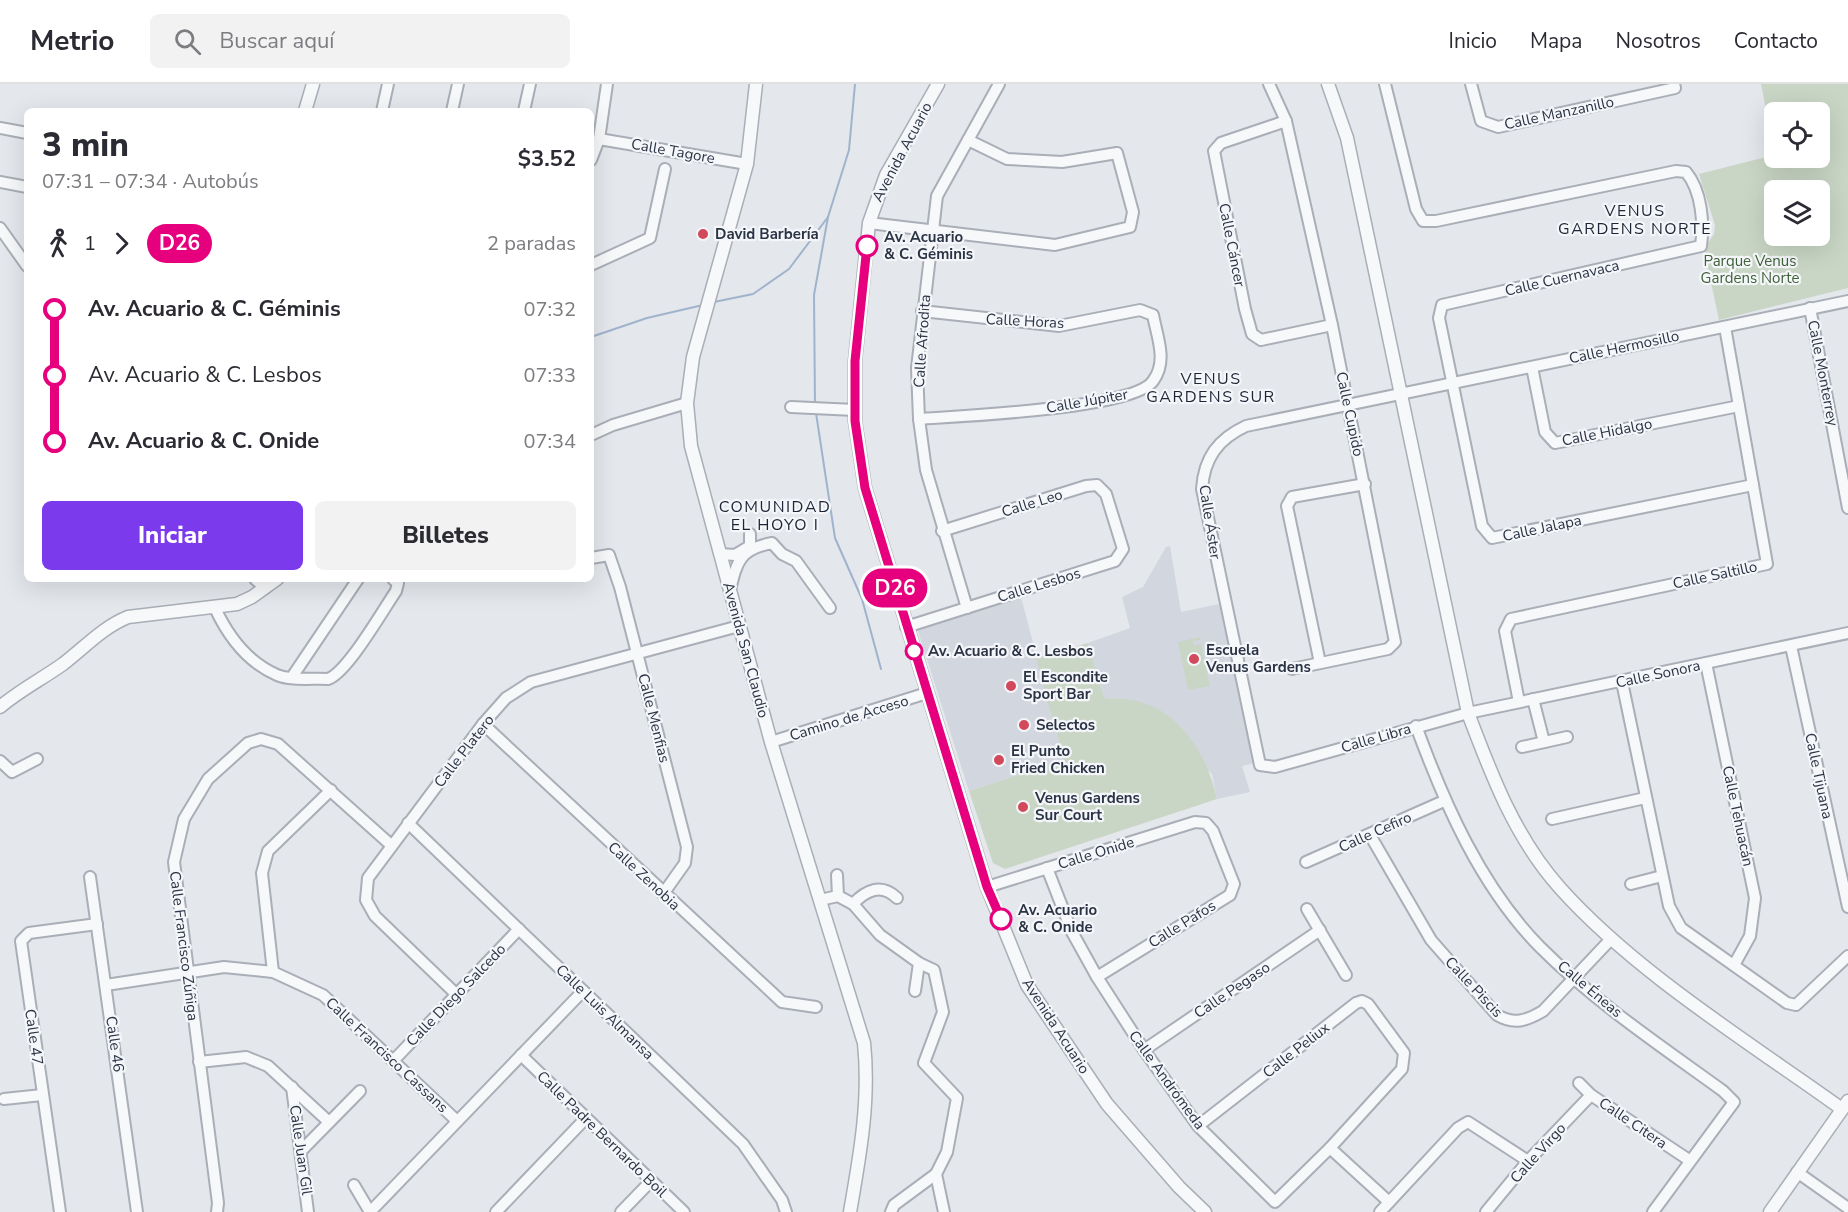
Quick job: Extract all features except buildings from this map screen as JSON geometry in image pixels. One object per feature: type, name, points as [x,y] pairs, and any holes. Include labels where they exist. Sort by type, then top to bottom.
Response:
[{"type":"street","points":[[306,108],[313,84]]},
{"type":"street","points":[[383,108],[388,84]]},
{"type":"street","points":[[453,108],[458,84]]},
{"type":"street","points":[[525,108],[530,84]]},
{"type":"street","points":[[594,152],[599,139],[607,84]]},
{"type":"street","name":"Avenida San Claudio","points":[[756,84],[747,164],[693,357],[687,403],[691,446],[771,742],[864,1042],[868,1077],[862,1142],[850,1212]]},
{"type":"street","name":"Avenida Acuario","points":[[938,84],[886,175],[869,223],[855,361],[855,410],[865,488],[987,887],[1028,985],[1101,1096],[1179,1187],[1205,1212]]},
{"type":"street","name":"Calle Afrodita","points":[[967,608],[942,531],[926,470],[919,419],[917,368],[931,232],[937,196],[999,84]]},
{"type":"street","name":"Calle Cupido","points":[[1269,84],[1286,121],[1332,325],[1395,642],[1389,649],[1293,669]]},
{"type":"street","points":[[1328,84],[1347,138],[1468,712],[1492,779],[1517,827],[1559,887],[1611,939],[1665,982],[1846,1105],[1770,1212]]},
{"type":"street","name":"Calle Cuernavaca","points":[[1385,84],[1416,209],[1423,221],[1436,221],[1676,171],[1686,172],[1693,181],[1704,228],[1701,246],[1442,305],[1441,310]]},
{"type":"street","name":"Calle Manzanillo","points":[[1471,84],[1482,121],[1498,127],[1674,86]]},
{"type":"street","name":"Calle Cáncer","points":[[1286,121],[1221,143],[1214,151],[1245,309],[1252,334],[1261,340],[1332,325]]},
{"type":"street","points":[[0,128],[24,132]]},
{"type":"street","name":"Calle Tagore","points":[[599,139],[747,164]]},
{"type":"street","points":[[869,223],[1055,245],[1130,227],[1133,212],[1117,153],[1062,162],[1006,159],[968,140]]},
{"type":"street","points":[[594,265],[650,238],[665,169]]},
{"type":"street","points":[[0,183],[24,187]]},
{"type":"street","points":[[0,228],[24,262]]},
{"type":"street","name":"Calle Hermosillo","points":[[1401,394],[1848,301]]},
{"type":"street","name":"Calle Monterrey","points":[[1810,308],[1848,508]]},
{"type":"street","name":"Calle Júpiter","points":[[919,419],[1064,407],[1139,392],[1153,383],[1162,364],[1153,315],[1140,310],[1126,312]]},
{"type":"street","name":"Calle Jalapa","points":[[1441,310],[1439,318],[1482,526],[1492,538],[1753,485]]},
{"type":"street","name":"Calle Horas","points":[[922,311],[1059,326],[1126,312]]},
{"type":"street","name":"Calle Saltillo","points":[[1519,702],[1504,631],[1511,619],[1767,564],[1725,327]]},
{"type":"street","name":"Calle Hidalgo","points":[[1532,366],[1545,432],[1555,443],[1739,406]]},
{"type":"street","name":"Calle Áster","points":[[1285,764],[1275,767],[1260,765],[1202,489],[1203,473],[1213,450],[1230,434],[1246,426],[1401,394]]},
{"type":"street","points":[[594,434],[613,425],[687,403]]},
{"type":"street","points":[[791,407],[855,410]]},
{"type":"street","points":[[1320,663],[1287,507],[1292,497],[1365,484]]},
{"type":"street","name":"Calle Leo","points":[[942,531],[1086,486],[1097,485],[1106,494],[1110,506]]},
{"type":"street","name":"Calle Lesbos","points":[[906,627],[1115,561],[1123,549],[1110,506]]},
{"type":"street","points":[[720,554],[735,555],[750,546],[750,534]]},
{"type":"street","points":[[730,590],[738,561],[760,544],[772,543],[782,554],[796,561],[830,608]]},
{"type":"street","name":"Calle Menfias","points":[[594,558],[609,555],[687,847],[685,863],[663,894]]},
{"type":"street","points":[[258,582],[265,588]]},
{"type":"street","points":[[0,707],[22,689],[61,665],[116,621],[128,617],[215,608],[237,603],[273,582]]},
{"type":"street","points":[[292,677],[356,582]]},
{"type":"street","points":[[215,608],[228,636],[249,656],[278,676],[328,680],[336,677],[396,591],[397,582]]},
{"type":"street","name":"Calle Platero","points":[[456,994],[375,916],[366,900],[368,878],[483,724],[506,698],[531,682],[739,626]]},
{"type":"street","name":"Calle Sonora","points":[[1468,712],[1622,682],[1848,633]]},
{"type":"street","name":"Calle Tijuana","points":[[1791,646],[1848,907]]},
{"type":"street","name":"Calle Tehuacán","points":[[1706,663],[1755,898],[1750,936],[1734,965]]},
{"type":"street","points":[[1622,682],[1669,906],[1681,928],[1787,1003],[1796,1005],[1848,957]]},
{"type":"street","name":"Camino de Acceso","points":[[771,742],[927,693]]},
{"type":"street","points":[[1533,699],[1544,742]]},
{"type":"street","name":"Calle Libra","points":[[1285,764],[1468,712]]},
{"type":"street","name":"Calle Zenobia","points":[[483,724],[663,894],[782,1002],[816,1007]]},
{"type":"street","name":"Calle Éneas","points":[[1416,726],[1444,801],[1496,892],[1540,947],[1623,1018],[1723,1091],[1734,1102],[1689,1160],[1653,1212]]},
{"type":"street","points":[[1522,747],[1567,737]]},
{"type":"street","name":"Calle Francisco Zúñiga","points":[[217,1212],[218,1203],[174,862],[184,819],[208,780],[248,743],[261,739],[278,744],[392,845]]},
{"type":"street","points":[[0,761],[12,772],[37,759]]},
{"type":"street","points":[[273,972],[262,873],[268,851],[331,790]]},
{"type":"street","points":[[1552,819],[1645,798]]},
{"type":"street","name":"Calle Cefiro","points":[[1306,862],[1444,801]]},
{"type":"street","name":"Calle Onide","points":[[987,887],[1195,822],[1206,823]]},
{"type":"street","name":"Calle Luis Almansa","points":[[408,823],[743,1144],[782,1200],[786,1212]]},
{"type":"street","name":"Calle Pafos","points":[[1096,977],[1230,895],[1234,884],[1213,831],[1206,823]]},
{"type":"street","name":"Calle Piscis","points":[[1370,835],[1431,940],[1497,1015],[1509,1022],[1529,1019],[1543,1011],[1611,939]]},
{"type":"street","name":"Calle Andrómeda","points":[[1047,868],[1072,932],[1096,977],[1144,1050],[1198,1126],[1275,1202],[1330,1148],[1402,1070],[1404,1053],[1390,1033]]},
{"type":"street","points":[[837,875],[838,896]]},
{"type":"street","points":[[1631,884],[1662,876]]},
{"type":"street","name":"Calle 46","points":[[90,877],[137,1212]]},
{"type":"street","points":[[853,904],[863,892],[876,889],[891,892],[897,898]]},
{"type":"street","points":[[820,900],[838,896],[853,904],[880,935],[919,963],[934,970],[943,1012],[924,1063],[957,1098],[947,1152],[936,1174],[894,1205],[891,1212]]},
{"type":"street","points":[[1308,909],[1346,975]]},
{"type":"street","name":"Calle 47","points":[[60,1212],[21,941],[30,933],[97,924]]},
{"type":"street","name":"Calle Diego Salcedo","points":[[394,1060],[519,929]]},
{"type":"street","name":"Calle Pegaso","points":[[1144,1050],[1320,930]]},
{"type":"street","points":[[915,991],[919,963]]},
{"type":"street","name":"Calle Francisco Cassans","points":[[106,985],[224,968],[273,972],[323,995],[457,1121]]},
{"type":"street","points":[[354,1185],[370,1212],[583,991]]},
{"type":"street","name":"Calle Peliux","points":[[1198,1126],[1356,1003],[1362,1001],[1368,1004],[1390,1033]]},
{"type":"street","name":"Calle Padre Bernardo Boil","points":[[521,1055],[684,1212]]},
{"type":"street","points":[[199,1062],[246,1057],[268,1066],[329,1122]]},
{"type":"street","name":"Calle Citera","points":[[1579,1083],[1591,1095],[1689,1160]]},
{"type":"street","name":"Calle Juan Gil","points":[[292,1086],[302,1150],[308,1212]]},
{"type":"street","points":[[302,1150],[360,1091]]},
{"type":"street","points":[[4,1099],[42,1095]]},
{"type":"street","name":"Calle Virgo","points":[[1486,1212],[1528,1161],[1591,1095]]},
{"type":"street","points":[[496,1212],[586,1118]]},
{"type":"street","points":[[1380,1212],[1458,1128],[1468,1122],[1528,1161]]},
{"type":"street","points":[[1330,1148],[1389,1203]]},
{"type":"street","points":[[1797,1172],[1848,1208]]},
{"type":"street","points":[[936,1174],[944,1212]]},
{"type":"street","points":[[621,1212],[651,1181]]},
{"type":"shaded area","points":[[1170,546],[1181,612],[1219,604],[1255,763],[1242,766],[1250,792],[1217,799],[1212,774],[1132,700],[1104,698],[1088,643],[1130,628],[1122,597],[1143,587],[1166,547]]},
{"type":"shaded area","points":[[1021,597],[1064,760],[969,791],[917,628]]},
{"type":"green space","name":"Parque Venus Gardens Norte","points":[[1761,84],[1848,84],[1848,288],[1719,320],[1704,249],[1714,234],[1715,225],[1699,174],[1764,158],[1764,168],[1830,168],[1830,102],[1765,102]]},
{"type":"green space","points":[[1200,637],[1201,640],[1193,641],[1194,645],[1201,644],[1210,686],[1188,690],[1178,642]]},
{"type":"green space","points":[[1088,643],[1104,698],[1129,699],[1149,705],[1164,713],[1177,724],[1199,751],[1213,783],[1217,799],[1005,869],[993,863],[969,791],[1064,760],[1036,658]]},
{"type":"waterway","points":[[714,302],[753,294],[789,269],[828,217],[849,150],[855,84]]},
{"type":"waterway","points":[[815,405],[814,295],[828,217]]},
{"type":"waterway","points":[[594,336],[647,318],[703,305]]},
{"type":"waterway","points":[[816,413],[835,538],[862,599],[881,669]]},
{"type":"bus line","name":"D26","points":[[867,246],[855,361],[855,421],[865,488],[987,887],[1001,919]]},
{"type":"place","name":"David Barbería","points":[[703,234]]},
{"type":"place","name":"Av. Acuario & C. Géminis","points":[[867,246]]},
{"type":"place","name":"Av. Acuario & C. Lesbos","points":[[914,651]]},
{"type":"place","name":"Escuela Venus Gardens","points":[[1194,659]]},
{"type":"place","name":"El Escondite Sport Bar","points":[[1011,686]]},
{"type":"place","name":"Selectos","points":[[1024,725]]},
{"type":"place","name":"El Punto Fried Chicken","points":[[999,760]]},
{"type":"place","name":"Venus Gardens Sur Court","points":[[1023,807]]},
{"type":"place","name":"Av. Acuario & C. Onide","points":[[1001,919]]},
{"type":"district","name":"VENUS GARDENS NORTE","points":[[1635,220]]},
{"type":"district","name":"VENUS GARDENS SUR","points":[[1211,388]]},
{"type":"district","name":"COMUNIDAD EL HOYO I","points":[[775,516]]}]
